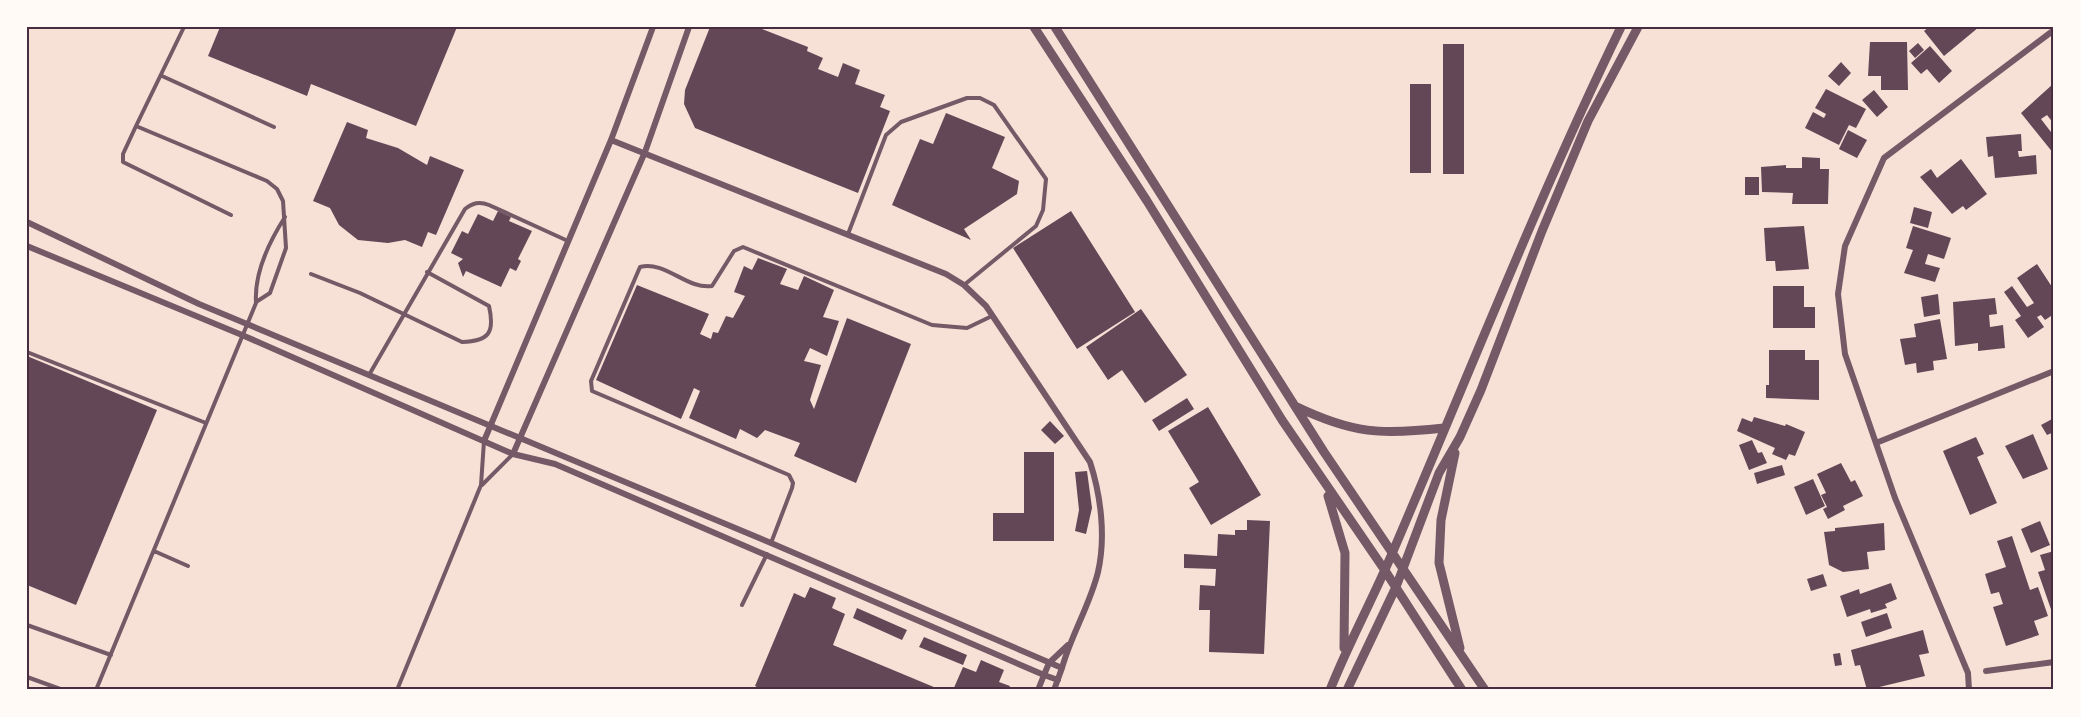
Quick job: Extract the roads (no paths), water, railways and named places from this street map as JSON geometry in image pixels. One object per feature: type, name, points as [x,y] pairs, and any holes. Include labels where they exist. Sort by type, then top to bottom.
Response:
[{"type":"street","points":[[484,441],[611,140],[653,27]]},
{"type":"street","points":[[513,454],[645,152],[688,27]]},
{"type":"street","points":[[1034,27],[1165,230],[1224,328],[1326,488],[1384,569],[1462,690]]},
{"type":"street","points":[[1054,27],[1295,406],[1485,690]]},
{"type":"street","points":[[1330,690],[1344,654],[1393,552],[1573,126],[1621,27]]},
{"type":"street","points":[[1462,655],[1439,563],[1439,540],[1450,472],[1460,437],[1588,121],[1638,27]]},
{"type":"street","points":[[1969,690],[1968,673],[1895,498],[1845,354],[1838,294],[1845,246],[1884,158],[2054,30]]},
{"type":"street","points":[[611,140],[946,274],[964,285],[992,316],[1090,462],[1096,482],[1101,533],[1097,574],[1068,645],[1054,690]]},
{"type":"street","points":[[27,222],[199,304],[771,543],[1062,668]]},
{"type":"street","points":[[27,246],[242,334],[513,454],[555,464],[1058,680]]},
{"type":"street","points":[[1876,443],[2054,370]]},
{"type":"street","points":[[1295,406],[1333,423],[1369,432],[1444,428]]},
{"type":"street","points":[[1347,690],[1396,587],[1439,473],[1460,437]]},
{"type":"street","points":[[1326,488],[1345,553],[1344,654]]},
{"type":"street","points":[[1038,690],[1049,663],[1068,645]]},
{"type":"street","points":[[1986,671],[2054,662]]},
{"type":"lane","points":[[183,27],[162,76],[123,154],[123,162],[231,215]]},
{"type":"lane","points":[[162,76],[274,127]]},
{"type":"lane","points":[[848,234],[886,135],[901,122],[967,98],[980,98],[994,105],[1046,178],[1047,192],[1036,226],[964,285]]},
{"type":"lane","points":[[136,126],[267,181],[280,195],[285,217],[286,248],[270,293],[256,303]]},
{"type":"lane","points":[[369,376],[465,209],[476,203],[489,205],[568,241]]},
{"type":"lane","points":[[96,690],[256,303],[255,287],[269,241],[285,217]]},
{"type":"lane","points":[[771,543],[792,488],[793,483],[789,475],[592,391],[591,381],[640,267],[651,265],[700,285],[712,286],[730,255],[737,248],[743,247],[933,325],[967,328],[992,316]]},
{"type":"lane","points":[[311,274],[360,293],[462,342],[478,342],[487,335],[492,326],[489,306],[427,272]]},
{"type":"lane","points":[[27,352],[206,423]]},
{"type":"lane","points":[[397,690],[481,485],[484,441]]},
{"type":"lane","points":[[481,485],[513,454]]},
{"type":"lane","points":[[154,550],[188,566]]},
{"type":"lane","points":[[742,605],[767,554]]},
{"type":"lane","points":[[27,625],[111,655]]},
{"type":"lane","points":[[27,677],[63,690]]}]
